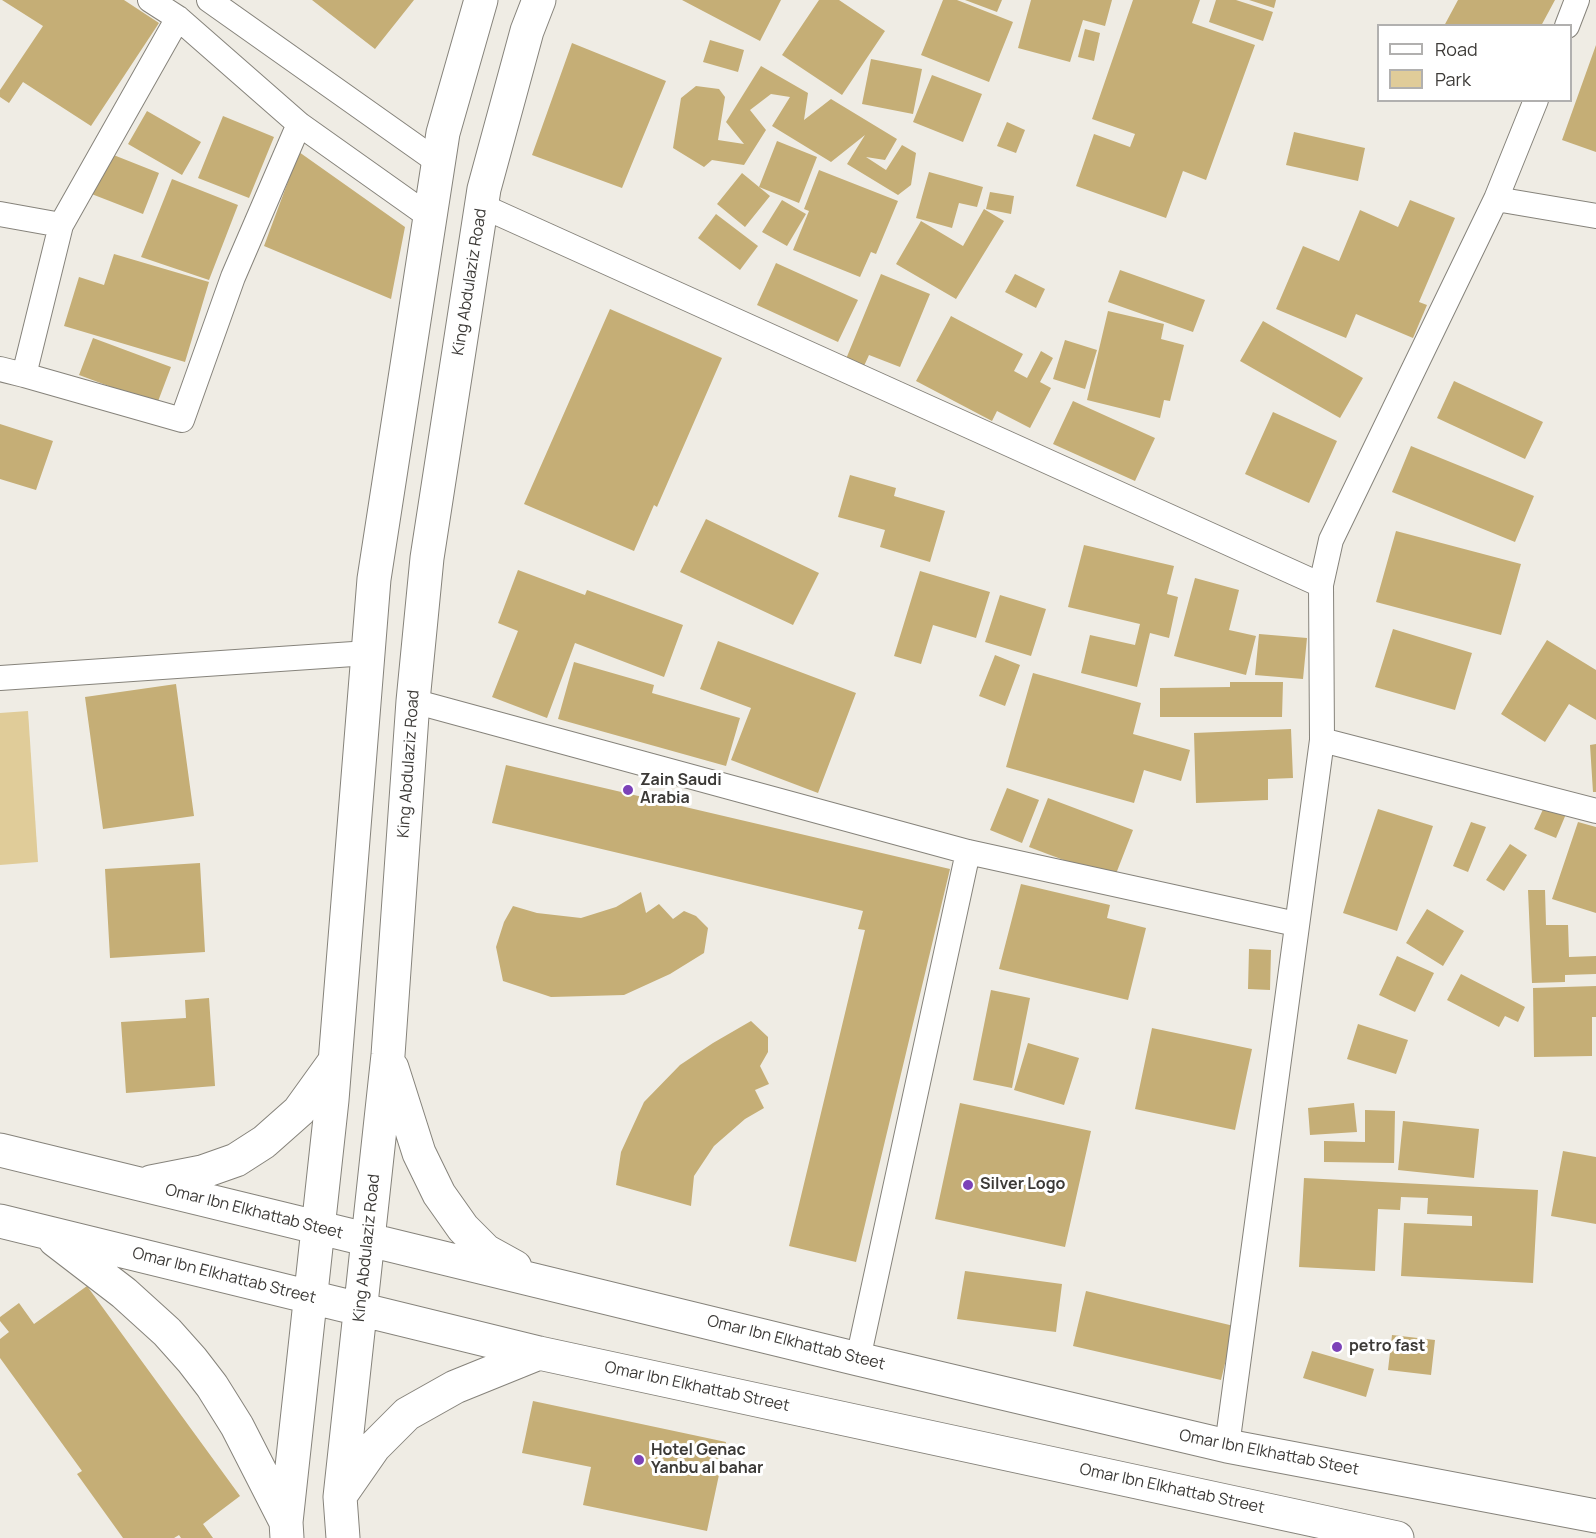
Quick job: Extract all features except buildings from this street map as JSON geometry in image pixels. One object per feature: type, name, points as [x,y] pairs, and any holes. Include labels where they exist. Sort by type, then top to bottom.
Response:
[{"type":"street","points":[[150,0],[178,18],[299,124],[430,217]]},
{"type":"street","points":[[209,0],[438,162]]},
{"type":"street","points":[[287,1530],[336,1059],[374,579],[443,132],[481,0]]},
{"type":"street","name":"King Abdulaziz Road","points":[[343,1538],[340,1497],[388,1055],[412,701],[427,558],[484,189],[527,31],[539,0]]},
{"type":"street","points":[[1568,24],[1577,0]]},
{"type":"street","points":[[24,375],[61,225],[178,18]]},
{"type":"street","points":[[1227,1446],[1322,740],[1321,585],[1331,540],[1497,199],[1535,102]]},
{"type":"street","points":[[0,369],[182,420],[233,277],[299,124]]},
{"type":"street","points":[[1497,199],[1596,216]]},
{"type":"street","points":[[482,206],[1321,585]]},
{"type":"street","points":[[0,214],[61,225]]},
{"type":"street","points":[[0,678],[368,653]]},
{"type":"street","points":[[412,701],[968,852],[1296,924]]},
{"type":"street","points":[[1322,740],[1596,811]]},
{"type":"street","points":[[858,1359],[968,852]]},
{"type":"street","points":[[388,1055],[419,1153],[439,1194],[463,1228],[486,1251],[540,1281]]},
{"type":"street","points":[[141,1184],[202,1172],[236,1160],[264,1142],[299,1111],[336,1059]]},
{"type":"street","name":"Omar Ibn Elkhattab Steet","points":[[0,1150],[858,1359],[1227,1446],[1596,1516]]},
{"type":"street","name":"Omar Ibn Elkhattab Street","points":[[0,1221],[539,1353],[1397,1538]]},
{"type":"street","points":[[44,1232],[124,1293],[167,1332],[192,1360],[212,1386],[237,1426],[287,1530]]},
{"type":"street","points":[[340,1497],[374,1447],[407,1414],[454,1387],[539,1353]]},
{"type":"green space","points":[[28,711],[38,862],[0,865],[0,713]]},
{"type":"place","name":"Zain Saudi Arabia","points":[[628,790]]},
{"type":"place","name":"Silver Logo","points":[[968,1185]]},
{"type":"place","name":"petro fast","points":[[1337,1347]]},
{"type":"place","name":"Hotel Genac Yanbu al bahar","points":[[639,1460]]}]
